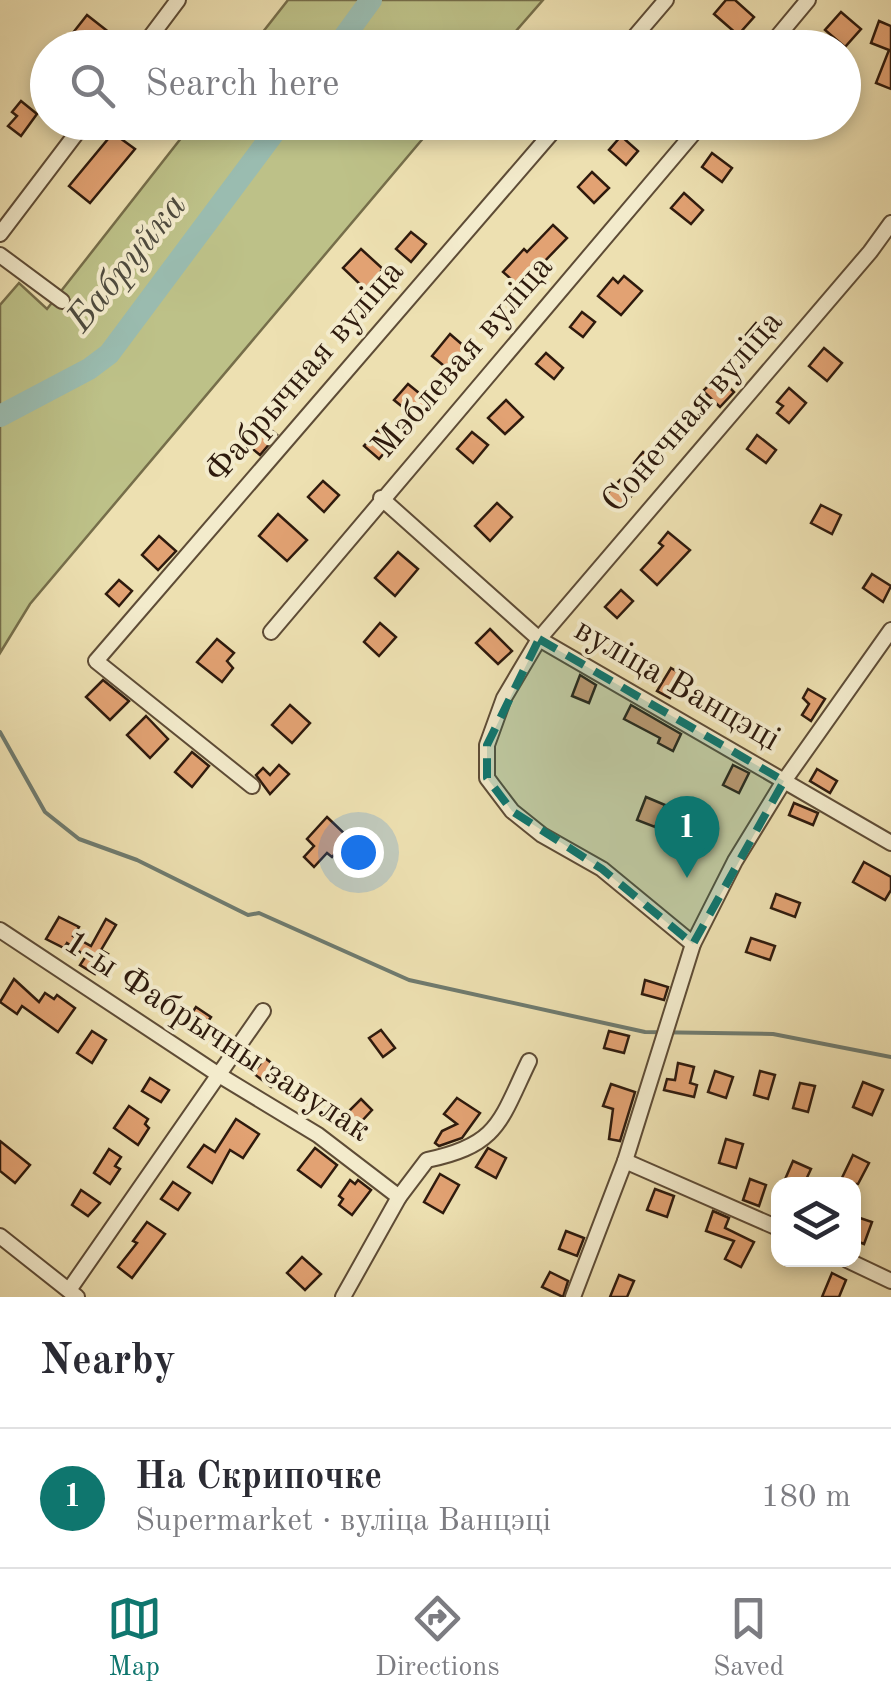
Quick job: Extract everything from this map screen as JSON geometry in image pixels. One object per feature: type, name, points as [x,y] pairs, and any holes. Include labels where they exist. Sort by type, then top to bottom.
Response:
[{"type":"street","points":[[156,30],[178,0]]},
{"type":"street","points":[[641,30],[666,0]]},
{"type":"street","points":[[783,30],[808,0]]},
{"type":"street","points":[[0,234],[71,140]]},
{"type":"street","name":"Фабрычная вуліца","points":[[252,786],[96,661],[545,140]]},
{"type":"street","name":"Мэблевая вуліца","points":[[271,632],[688,140]]},
{"type":"street","name":"Сонечная вуліца","points":[[539,639],[891,223]]},
{"type":"street","points":[[0,255],[62,300]]},
{"type":"street","points":[[381,498],[539,639]]},
{"type":"street","name":"вуліца Ванцэці","points":[[573,1297],[625,1161],[694,944],[735,861],[784,781],[891,630]]},
{"type":"street","name":"вуліца Ванцэці","points":[[694,944],[602,869],[542,835],[512,812],[487,778],[487,745],[504,698],[539,639],[891,843]]},
{"type":"street","name":"1-ы Фабрычны завулак","points":[[0,930],[219,1075],[318,1135],[399,1197]]},
{"type":"street","points":[[0,1236],[73,1294],[263,1010]]},
{"type":"street","points":[[343,1297],[399,1197],[427,1160],[454,1154],[498,1126],[529,1061]]},
{"type":"street","points":[[625,1161],[771,1225]]},
{"type":"street","points":[[861,1266],[891,1280]]},
{"type":"highlighted area","points":[[539,639],[784,781],[693,944],[602,869],[512,811],[487,778],[487,745]]},
{"type":"green space","points":[[288,0],[543,0],[517,30],[264,30]]},
{"type":"green space","points":[[180,140],[422,140],[30,604],[0,653],[0,305],[19,283],[47,309]]},
{"type":"building","points":[[726,0],[735,0],[754,17],[742,30],[732,30],[714,14]]},
{"type":"building","points":[[841,12],[861,29],[860,30],[825,30]]},
{"type":"building","points":[[87,15],[106,30],[75,30]]},
{"type":"building","points":[[879,21],[891,26],[891,89],[876,83],[889,50],[871,43]]},
{"type":"building","points":[[21,101],[30,108],[30,124],[21,136],[8,126],[17,116],[12,112]]},
{"type":"building","points":[[107,140],[123,140],[135,149],[90,203],[69,186]]},
{"type":"building","points":[[618,140],[626,140],[638,151],[626,165],[609,150]]},
{"type":"building","points":[[712,153],[732,168],[722,182],[702,167]]},
{"type":"building","points":[[592,172],[609,188],[594,203],[578,187]]},
{"type":"building","points":[[684,193],[703,210],[691,224],[671,208]]},
{"type":"building","points":[[553,225],[567,238],[542,264],[549,271],[529,295],[503,272]]},
{"type":"building","points":[[411,232],[426,244],[411,262],[396,249]]},
{"type":"building","points":[[361,249],[383,269],[365,289],[343,268]]},
{"type":"building","points":[[624,276],[642,291],[621,315],[598,296],[613,278],[618,283]]},
{"type":"building","points":[[582,312],[595,322],[583,337],[570,327]]},
{"type":"building","points":[[756,323],[769,334],[753,354],[739,343]]},
{"type":"building","points":[[450,334],[473,354],[455,375],[432,356]]},
{"type":"building","points":[[824,348],[842,363],[827,381],[809,366]]},
{"type":"building","points":[[546,353],[563,368],[554,379],[536,364]]},
{"type":"building","points":[[718,376],[734,392],[720,407],[703,391]]},
{"type":"building","points":[[408,384],[430,402],[416,418],[394,400]]},
{"type":"building","points":[[789,388],[806,403],[789,423],[777,413],[783,406],[777,402]]},
{"type":"building","points":[[506,400],[523,417],[505,434],[488,418]]},
{"type":"building","points":[[261,421],[277,435],[260,455],[243,441]]},
{"type":"building","points":[[378,430],[389,439],[386,443],[390,446],[379,459],[364,446]]},
{"type":"building","points":[[472,432],[488,445],[473,463],[457,449]]},
{"type":"building","points":[[757,435],[776,450],[766,463],[747,449]]},
{"type":"building","points":[[643,452],[660,466],[651,477],[634,463]]},
{"type":"building","points":[[620,480],[634,493],[620,508],[606,495]]},
{"type":"building","points":[[323,481],[339,495],[324,512],[308,497]]},
{"type":"building","points":[[497,503],[512,517],[490,541],[475,526]]},
{"type":"building","points":[[821,505],[841,515],[832,534],[811,523]]},
{"type":"building","points":[[278,514],[307,540],[287,561],[259,536]]},
{"type":"building","points":[[668,532],[690,550],[657,585],[641,570],[663,546],[659,543]]},
{"type":"building","points":[[159,536],[176,551],[158,570],[142,555]]},
{"type":"building","points":[[398,552],[418,569],[395,596],[375,578]]},
{"type":"building","points":[[872,574],[891,586],[883,602],[863,588]]},
{"type":"building","points":[[119,580],[132,591],[119,606],[106,594]]},
{"type":"building","points":[[621,590],[633,601],[617,618],[605,607]]},
{"type":"building","points":[[380,623],[396,637],[379,656],[364,642]]},
{"type":"building","points":[[490,629],[512,651],[498,664],[476,643]]},
{"type":"building","points":[[217,639],[234,653],[227,661],[233,668],[222,682],[197,662]]},
{"type":"building","points":[[671,668],[683,675],[670,698],[657,691]]},
{"type":"building","points":[[580,675],[596,685],[589,703],[572,696]]},
{"type":"building","points":[[103,680],[129,701],[110,720],[86,697]]},
{"type":"building","points":[[808,689],[825,699],[811,721],[802,715],[809,704],[803,698]]},
{"type":"building","points":[[290,705],[310,723],[292,743],[272,725]]},
{"type":"building","points":[[631,705],[681,734],[673,751],[658,743],[660,738],[624,719]]},
{"type":"building","points":[[146,716],[168,739],[150,758],[127,735]]},
{"type":"building","points":[[192,752],[209,766],[192,787],[175,772]]},
{"type":"building","points":[[279,765],[289,774],[270,794],[256,775],[263,768],[270,775]]},
{"type":"building","points":[[733,765],[749,773],[739,793],[723,785]]},
{"type":"building","points":[[817,769],[837,781],[830,793],[810,781]]},
{"type":"building","points":[[646,797],[665,805],[655,827],[637,820]]},
{"type":"building","points":[[794,803],[818,813],[813,825],[789,815]]},
{"type":"building","points":[[684,808],[705,818],[693,844],[672,835]]},
{"type":"building","points":[[327,817],[349,838],[332,857],[327,853],[314,867],[304,857],[314,846],[307,839]]},
{"type":"building","points":[[864,862],[891,877],[891,890],[885,900],[853,882]]},
{"type":"building","points":[[776,894],[800,903],[795,917],[771,908]]},
{"type":"building","points":[[59,917],[79,927],[73,936],[91,946],[106,919],[116,925],[101,950],[108,954],[95,974],[80,965],[86,956],[67,943],[64,948],[46,939]]},
{"type":"building","points":[[751,938],[775,946],[770,960],[746,952]]},
{"type":"building","points":[[14,979],[39,1002],[45,993],[54,999],[57,995],[75,1008],[58,1032],[22,1006],[17,1014],[0,1002]]},
{"type":"building","points":[[645,980],[668,987],[664,1000],[642,994]]},
{"type":"building","points":[[196,1007],[211,1017],[198,1036],[183,1026]]},
{"type":"building","points":[[381,1030],[395,1048],[383,1057],[369,1038]]},
{"type":"building","points":[[92,1031],[106,1040],[92,1063],[77,1053]]},
{"type":"building","points":[[609,1031],[629,1036],[624,1053],[604,1048]]},
{"type":"building","points":[[265,1058],[283,1072],[271,1087],[253,1073]]},
{"type":"building","points":[[678,1063],[694,1067],[690,1083],[697,1085],[694,1097],[664,1090],[667,1079],[675,1080]]},
{"type":"building","points":[[715,1071],[733,1077],[726,1098],[708,1092]]},
{"type":"building","points":[[760,1071],[775,1075],[768,1099],[754,1095]]},
{"type":"building","points":[[150,1078],[169,1090],[161,1102],[142,1091]]},
{"type":"building","points":[[863,1082],[883,1090],[872,1115],[853,1107]]},
{"type":"building","points":[[800,1083],[815,1086],[808,1112],[793,1108]]},
{"type":"building","points":[[611,1084],[635,1092],[620,1141],[609,1139],[613,1109],[603,1106]]},
{"type":"building","points":[[457,1098],[480,1113],[462,1138],[439,1146],[435,1143],[442,1131],[457,1124],[444,1114]]},
{"type":"building","points":[[361,1099],[372,1110],[355,1135],[340,1120]]},
{"type":"building","points":[[129,1106],[148,1119],[145,1124],[149,1128],[138,1145],[114,1128]]},
{"type":"building","points":[[236,1119],[259,1134],[243,1158],[230,1150],[212,1183],[188,1167],[204,1145],[215,1152]]},
{"type":"building","points":[[726,1139],[743,1144],[736,1168],[719,1163]]},
{"type":"building","points":[[0,1141],[30,1165],[15,1183],[0,1171]]},
{"type":"building","points":[[315,1148],[337,1165],[321,1187],[298,1170]]},
{"type":"building","points":[[488,1148],[506,1158],[496,1178],[476,1167]]},
{"type":"building","points":[[109,1149],[121,1157],[115,1166],[120,1169],[110,1184],[94,1173]]},
{"type":"building","points":[[853,1155],[869,1163],[861,1178],[842,1177]]},
{"type":"building","points":[[793,1161],[811,1169],[807,1177],[786,1177]]},
{"type":"building","points":[[440,1174],[459,1185],[443,1213],[424,1202]]},
{"type":"building","points":[[750,1179],[766,1185],[759,1206],[743,1200]]},
{"type":"building","points":[[350,1180],[355,1184],[358,1180],[371,1190],[352,1215],[339,1205],[343,1199],[339,1196]]},
{"type":"building","points":[[173,1182],[190,1193],[178,1210],[161,1199]]},
{"type":"building","points":[[655,1189],[674,1196],[667,1217],[647,1210]]},
{"type":"building","points":[[81,1190],[100,1203],[88,1216],[72,1205]]},
{"type":"building","points":[[713,1211],[729,1218],[725,1228],[754,1242],[741,1267],[725,1259],[734,1241],[706,1231]]},
{"type":"building","points":[[861,1218],[872,1222],[864,1244],[861,1243]]},
{"type":"building","points":[[147,1222],[165,1234],[132,1278],[118,1267]]},
{"type":"building","points":[[566,1231],[584,1238],[577,1256],[559,1249]]},
{"type":"building","points":[[302,1257],[321,1274],[305,1290],[287,1273]]},
{"type":"building","points":[[550,1272],[568,1281],[563,1297],[542,1287]]},
{"type":"building","points":[[832,1273],[846,1280],[839,1297],[822,1297]]},
{"type":"building","points":[[619,1275],[634,1281],[627,1297],[610,1297]]},
{"type":"waterway","name":"Бабруйка","points":[[349,30],[371,0]]},
{"type":"waterway","name":"Бабруйка","points":[[0,416],[89,369],[109,354],[269,140]]},
{"type":"waterway","points":[[0,732],[45,812],[79,839],[137,860],[248,915],[259,913],[409,980],[645,1032],[773,1034],[891,1057]]},
{"type":"place","name":"На Скрипочке","points":[[687,878]]}]
